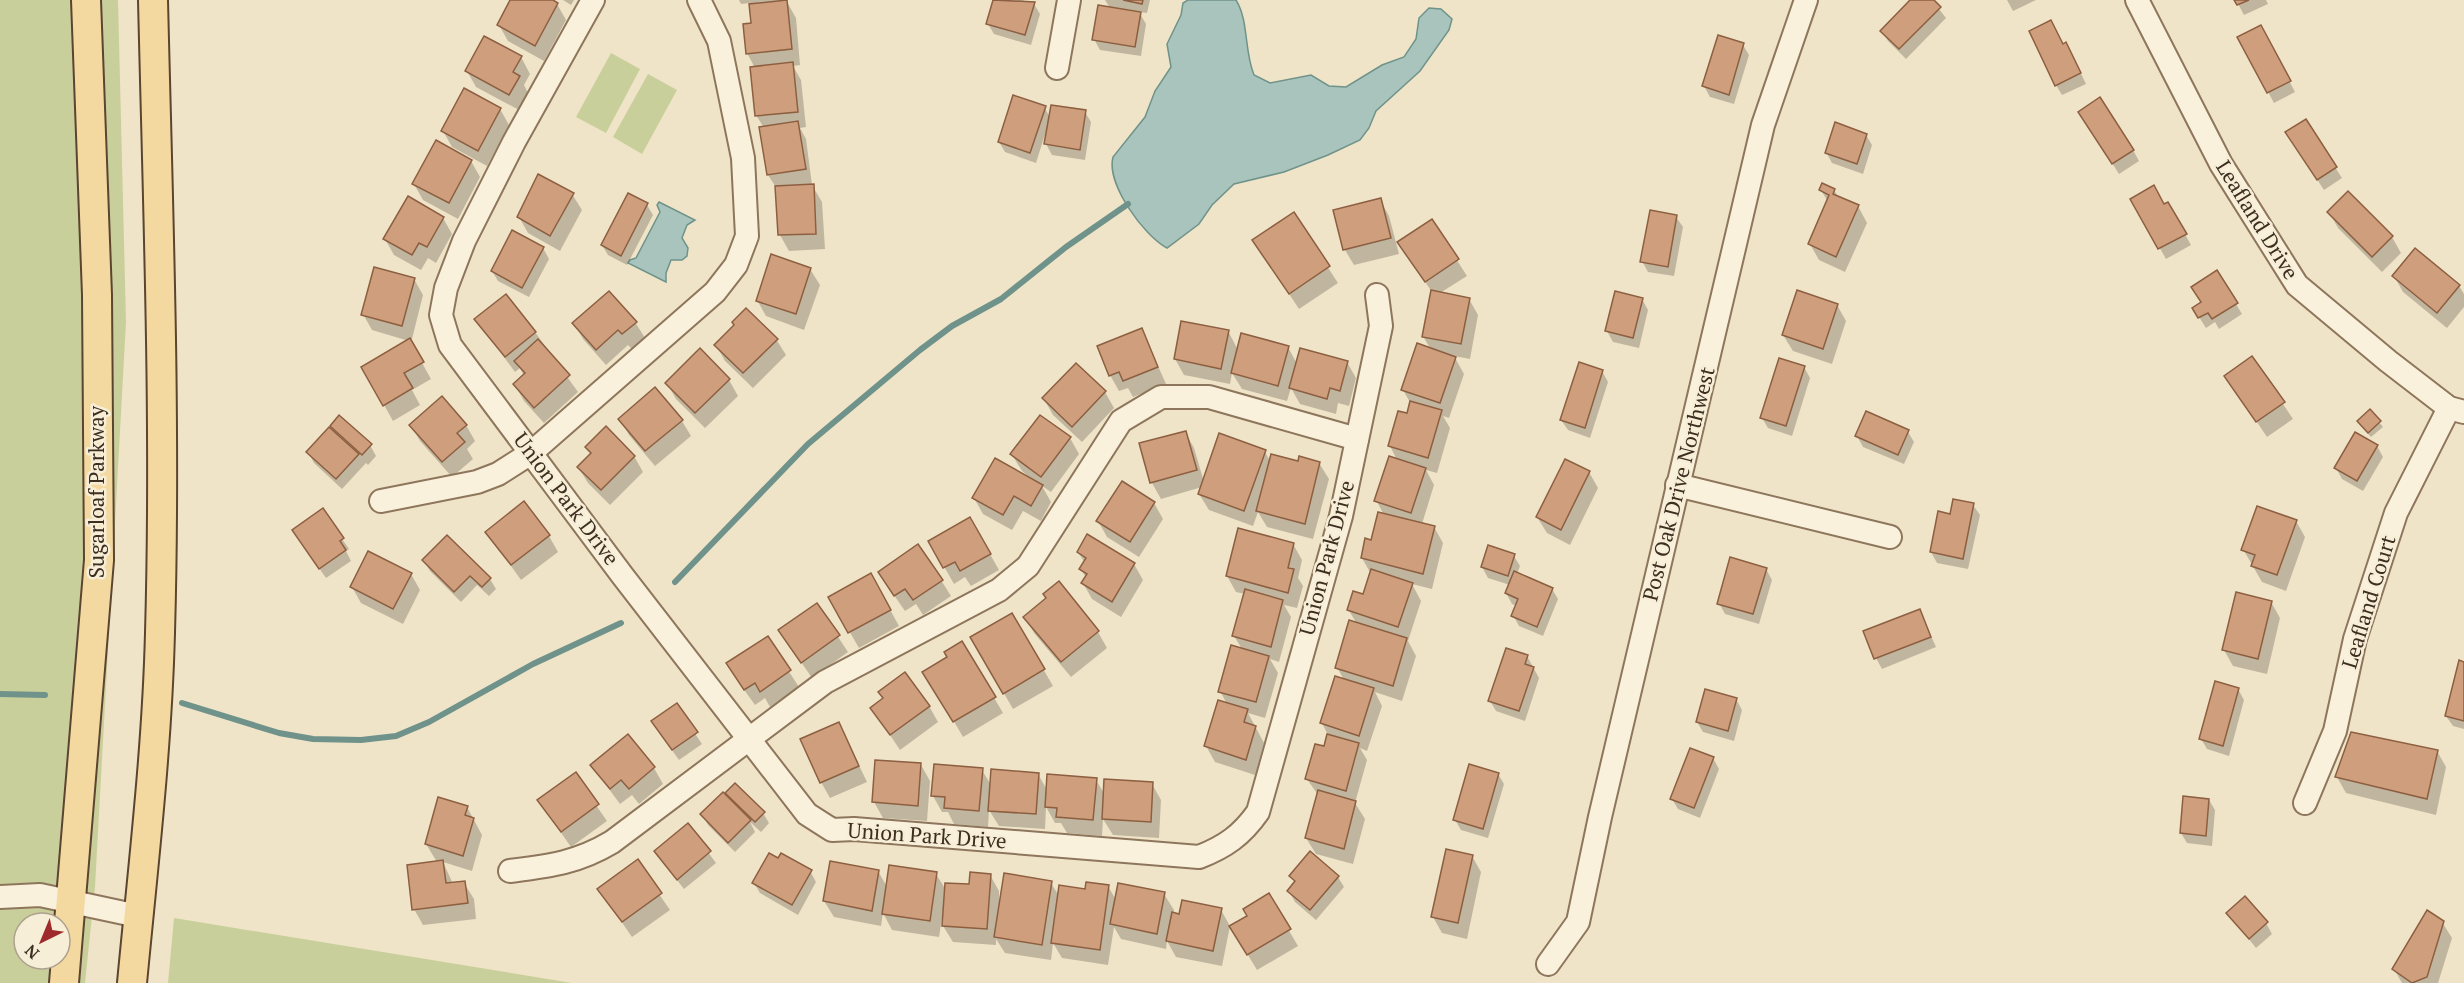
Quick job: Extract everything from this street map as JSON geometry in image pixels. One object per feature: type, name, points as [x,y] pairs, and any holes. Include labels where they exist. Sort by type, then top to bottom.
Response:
[{"type":"main road","name":"Sugarloaf Parkway","points":[[64,983],[99,560],[97,295],[86,0]]},
{"type":"main road","points":[[132,983],[160,634],[160,318],[153,0]]},
{"type":"street","name":"Union Park Drive","points":[[593,0],[514,142],[464,241],[446,288],[441,315],[450,345],[531,453],[807,814],[832,830],[854,829],[1199,857],[1226,846],[1248,826],[1258,812],[1341,516],[1381,326],[1377,296]]},
{"type":"street","points":[[381,501],[477,482],[498,474],[531,453],[715,292],[736,265],[747,236],[743,158],[719,40],[699,0]]},
{"type":"street","points":[[1057,68],[1069,0]]},
{"type":"street","name":"Post Oak Drive Northwest","points":[[1548,964],[1578,922],[1677,485],[1709,364],[1763,125],[1806,0]]},
{"type":"street","name":"Leafland Drive","points":[[2137,0],[2221,164],[2297,285],[2388,361],[2457,410]]},
{"type":"street","points":[[510,871],[565,864],[588,856],[612,842],[825,682],[999,590],[1028,566],[1121,421],[1161,397],[1209,397],[1357,439]]},
{"type":"street","name":"Leafland Court","points":[[2305,803],[2335,730],[2355,639],[2396,513],[2457,410]]},
{"type":"street","points":[[1677,485],[1890,537]]},
{"type":"street","points":[[0,897],[40,896],[138,916]]},
{"type":"green space","points":[[0,0],[118,0],[126,322],[95,887],[85,983],[0,983]]},
{"type":"green space","points":[[611,53],[640,69],[606,133],[576,117]]},
{"type":"green space","points":[[648,74],[677,90],[642,154],[613,137]]},
{"type":"green space","points":[[174,918],[572,983],[168,983]]},
{"type":"water","points":[[1188,0],[1236,0],[1243,17],[1254,75],[1270,83],[1311,75],[1329,86],[1346,87],[1382,65],[1404,57],[1416,39],[1419,18],[1429,8],[1441,9],[1452,19],[1449,30],[1420,71],[1376,111],[1369,128],[1360,140],[1284,172],[1234,184],[1212,205],[1199,224],[1167,248],[1148,233],[1129,208],[1115,181],[1112,168],[1113,157],[1145,117],[1155,91],[1171,67],[1167,44],[1181,15],[1183,3]]},
{"type":"water","points":[[659,202],[695,220],[687,225],[682,238],[688,248],[687,256],[682,260],[671,260],[666,273],[666,282],[628,263],[636,258],[660,212],[657,205]]},
{"type":"building","points":[[510,0],[553,0],[558,3],[535,46],[497,25]]},
{"type":"building","points":[[787,0],[792,49],[746,54],[743,24],[751,23],[749,4]]},
{"type":"building","points":[[993,0],[1035,2],[1025,35],[986,24]]},
{"type":"building","points":[[1123,0],[1143,0],[1142,4]]},
{"type":"building","points":[[1910,0],[1934,0],[1941,7],[1899,49],[1880,31]]},
{"type":"building","points":[[2234,0],[2249,0],[2237,5]]},
{"type":"building","points":[[1098,5],[1141,12],[1135,47],[1092,40]]},
{"type":"building","points":[[2051,20],[2063,44],[2066,42],[2081,73],[2055,86],[2029,31]]},
{"type":"building","points":[[2261,25],[2291,81],[2267,93],[2237,37]]},
{"type":"building","points":[[1718,35],[1744,43],[1729,95],[1702,86]]},
{"type":"building","points":[[484,36],[522,56],[513,72],[520,76],[509,95],[465,71]]},
{"type":"building","points":[[793,62],[798,112],[755,116],[750,67]]},
{"type":"building","points":[[464,88],[501,108],[478,151],[441,131]]},
{"type":"building","points":[[1013,95],[1046,106],[1030,153],[998,142]]},
{"type":"building","points":[[2100,97],[2134,150],[2112,164],[2078,112]]},
{"type":"building","points":[[1051,105],[1086,110],[1080,150],[1044,144]]},
{"type":"building","points":[[2306,119],[2337,167],[2317,180],[2285,132]]},
{"type":"building","points":[[798,121],[806,169],[767,175],[759,127]]},
{"type":"building","points":[[1835,122],[1867,134],[1857,164],[1825,153]]},
{"type":"building","points":[[436,140],[472,160],[449,203],[412,184]]},
{"type":"building","points":[[538,174],[574,193],[550,236],[517,217]]},
{"type":"building","points":[[1822,183],[1835,189],[1833,194],[1859,205],[1836,257],[1808,244],[1829,195],[1819,190]]},
{"type":"building","points":[[814,184],[816,234],[778,235],[775,186]]},
{"type":"building","points":[[2154,185],[2164,204],[2168,202],[2187,234],[2158,249],[2130,199]]},
{"type":"building","points":[[2348,191],[2393,236],[2372,257],[2327,212]]},
{"type":"building","points":[[628,193],[648,203],[621,256],[601,245]]},
{"type":"building","points":[[408,196],[444,217],[427,247],[419,243],[412,255],[383,239]]},
{"type":"building","points":[[1381,198],[1391,238],[1343,250],[1333,210]]},
{"type":"building","points":[[1650,210],[1677,215],[1668,267],[1640,262]]},
{"type":"building","points":[[1294,212],[1330,266],[1289,294],[1252,240]]},
{"type":"building","points":[[1432,219],[1459,259],[1425,282],[1397,242]]},
{"type":"building","points":[[512,230],[544,247],[522,288],[491,271]]},
{"type":"building","points":[[2415,248],[2460,285],[2437,313],[2392,276]]},
{"type":"building","points":[[771,254],[811,268],[796,314],[756,301]]},
{"type":"building","points":[[374,267],[415,278],[402,326],[361,315]]},
{"type":"building","points":[[2217,270],[2238,303],[2212,319],[2208,313],[2198,318],[2192,308],[2201,302],[2191,287]]},
{"type":"building","points":[[1431,290],[1470,298],[1461,344],[1422,337]]},
{"type":"building","points":[[1797,290],[1838,304],[1823,349],[1782,335]]},
{"type":"building","points":[[609,291],[637,322],[622,334],[618,330],[596,350],[572,323]]},
{"type":"building","points":[[1615,291],[1643,298],[1633,338],[1605,331]]},
{"type":"building","points":[[506,294],[536,332],[505,357],[474,319]]},
{"type":"building","points":[[746,308],[778,339],[743,373],[714,345],[734,325],[732,322]]},
{"type":"building","points":[[1181,321],[1229,330],[1221,369],[1174,359]]},
{"type":"building","points":[[1142,328],[1158,367],[1123,381],[1119,372],[1109,376],[1097,346]]},
{"type":"building","points":[[1241,333],[1289,346],[1278,386],[1231,373]]},
{"type":"building","points":[[410,338],[424,362],[404,373],[413,388],[383,406],[361,367]]},
{"type":"building","points":[[538,339],[570,375],[534,408],[513,384],[525,373],[514,361]]},
{"type":"building","points":[[1417,343],[1456,357],[1440,403],[1401,390]]},
{"type":"building","points":[[700,348],[730,379],[695,413],[665,383]]},
{"type":"building","points":[[1300,348],[1348,361],[1340,391],[1330,388],[1327,399],[1289,388]]},
{"type":"building","points":[[2252,356],[2285,402],[2256,422],[2224,376]]},
{"type":"building","points":[[1779,358],[1805,366],[1786,426],[1760,418]]},
{"type":"building","points":[[1579,362],[1603,370],[1585,428],[1560,420]]},
{"type":"building","points":[[1076,363],[1106,391],[1072,427],[1042,398]]},
{"type":"building","points":[[655,387],[683,420],[645,451],[618,419]]},
{"type":"building","points":[[442,396],[467,425],[457,433],[465,442],[442,462],[409,425]]},
{"type":"building","points":[[1410,401],[1442,410],[1428,458],[1388,446],[1398,411],[1407,413]]},
{"type":"building","points":[[2370,409],[2381,421],[2368,433],[2357,421]]},
{"type":"building","points":[[1866,411],[1909,430],[1898,455],[1855,436]]},
{"type":"building","points":[[339,415],[372,444],[362,455],[330,426]]},
{"type":"building","points":[[1040,415],[1071,437],[1041,477],[1010,454]]},
{"type":"building","points":[[606,426],[635,456],[601,490],[577,467],[591,453],[585,447]]},
{"type":"building","points":[[329,427],[359,454],[336,479],[306,452]]},
{"type":"building","points":[[1186,431],[1197,470],[1150,483],[1139,443]]},
{"type":"building","points":[[2355,432],[2378,445],[2357,481],[2334,468]]},
{"type":"building","points":[[1219,433],[1266,450],[1244,511],[1198,494]]},
{"type":"building","points":[[1271,454],[1298,461],[1299,456],[1320,462],[1305,524],[1256,511]]},
{"type":"building","points":[[1389,456],[1426,468],[1411,513],[1374,501]]},
{"type":"building","points":[[995,458],[1043,485],[1031,506],[1014,496],[1003,515],[972,498]]},
{"type":"building","points":[[1565,459],[1590,471],[1561,530],[1536,517]]},
{"type":"building","points":[[1122,481],[1155,502],[1130,542],[1096,521]]},
{"type":"building","points":[[1953,499],[1974,503],[1963,559],[1930,552],[1938,511],[1950,514]]},
{"type":"building","points":[[524,501],[550,535],[511,565],[485,532]]},
{"type":"building","points":[[2257,506],[2297,520],[2277,575],[2251,566],[2255,555],[2241,550]]},
{"type":"building","points":[[323,508],[344,538],[340,541],[346,550],[319,569],[292,530]]},
{"type":"building","points":[[1378,512],[1435,526],[1423,574],[1361,558],[1365,538],[1371,540]]},
{"type":"building","points":[[970,517],[991,554],[960,571],[955,562],[943,568],[928,541]]},
{"type":"building","points":[[1238,528],[1294,543],[1288,568],[1294,569],[1288,593],[1226,576]]},
{"type":"building","points":[[1087,534],[1135,563],[1112,602],[1081,583],[1087,574],[1079,569],[1086,558],[1077,552]]},
{"type":"building","points":[[447,535],[491,578],[482,587],[470,576],[454,592],[422,560]]},
{"type":"building","points":[[918,544],[943,580],[913,600],[905,589],[894,596],[878,572]]},
{"type":"building","points":[[1488,545],[1515,554],[1508,576],[1481,567]]},
{"type":"building","points":[[368,551],[412,573],[393,609],[350,587]]},
{"type":"building","points":[[1730,557],[1767,568],[1753,614],[1717,604]]},
{"type":"building","points":[[1371,569],[1413,583],[1398,627],[1347,610],[1353,591],[1363,594]]},
{"type":"building","points":[[1514,571],[1553,588],[1537,627],[1511,616],[1518,599],[1505,593]]},
{"type":"building","points":[[871,573],[891,610],[848,633],[828,597]]},
{"type":"building","points":[[1059,581],[1099,631],[1061,662],[1023,617],[1046,598],[1043,594]]},
{"type":"building","points":[[1245,589],[1283,600],[1271,647],[1232,636]]},
{"type":"building","points":[[2236,592],[2272,601],[2258,659],[2222,650]]},
{"type":"building","points":[[817,603],[840,635],[801,663],[778,630]]},
{"type":"building","points":[[1920,609],[1931,637],[1874,659],[1863,631]]},
{"type":"building","points":[[1012,613],[1045,669],[1003,694],[970,637]]},
{"type":"building","points":[[1349,620],[1407,638],[1393,686],[1335,668]]},
{"type":"building","points":[[768,636],[791,670],[760,692],[755,683],[744,690],[726,663]]},
{"type":"building","points":[[962,641],[996,697],[953,722],[922,672],[947,657],[944,652]]},
{"type":"building","points":[[1231,645],[1269,656],[1256,702],[1218,692]]},
{"type":"building","points":[[1506,648],[1528,655],[1525,664],[1534,667],[1519,711],[1488,701]]},
{"type":"building","points":[[2459,660],[2464,662],[2464,721],[2445,716]]},
{"type":"building","points":[[905,672],[930,706],[890,735],[870,708],[883,698],[878,692]]},
{"type":"building","points":[[1335,676],[1374,688],[1359,736],[1320,723]]},
{"type":"building","points":[[2215,681],[2239,688],[2223,746],[2199,739]]},
{"type":"building","points":[[1705,689],[1737,698],[1728,731],[1696,722]]},
{"type":"building","points":[[1218,700],[1248,709],[1244,722],[1256,726],[1246,760],[1204,746]]},
{"type":"building","points":[[677,703],[698,732],[672,750],[651,721]]},
{"type":"building","points":[[839,722],[859,766],[820,783],[800,739]]},
{"type":"building","points":[[2351,732],[2438,750],[2427,799],[2335,777]]},
{"type":"building","points":[[628,734],[655,767],[629,789],[621,780],[610,789],[590,765]]},
{"type":"building","points":[[1327,734],[1359,743],[1346,791],[1305,779],[1315,744],[1324,746]]},
{"type":"building","points":[[1690,748],[1714,757],[1694,808],[1670,799]]},
{"type":"building","points":[[875,760],[921,763],[918,806],[872,802]]},
{"type":"building","points":[[934,764],[983,768],[979,811],[944,808],[945,797],[931,796]]},
{"type":"building","points":[[1469,764],[1499,773],[1483,829],[1453,820]]},
{"type":"building","points":[[991,769],[1039,773],[1036,814],[988,811]]},
{"type":"building","points":[[576,772],[599,804],[561,832],[537,800]]},
{"type":"building","points":[[1047,774],[1097,778],[1093,820],[1056,817],[1057,808],[1045,807]]},
{"type":"building","points":[[1104,779],[1153,782],[1151,822],[1102,819]]},
{"type":"building","points":[[735,783],[765,812],[755,822],[725,793]]},
{"type":"building","points":[[1318,790],[1356,801],[1344,849],[1305,838]]},
{"type":"building","points":[[723,792],[751,820],[728,843],[700,814]]},
{"type":"building","points":[[2183,796],[2209,799],[2206,836],[2180,833]]},
{"type":"building","points":[[438,797],[468,806],[465,815],[474,818],[463,856],[425,844]]},
{"type":"building","points":[[688,823],[711,851],[677,880],[654,851]]},
{"type":"building","points":[[1446,849],[1473,855],[1458,923],[1431,917]]},
{"type":"building","points":[[1310,851],[1339,876],[1310,910],[1287,891],[1295,881],[1289,876]]},
{"type":"building","points":[[769,853],[778,858],[781,853],[812,870],[792,905],[752,883]]},
{"type":"building","points":[[638,859],[662,893],[622,922],[597,889]]},
{"type":"building","points":[[443,860],[446,883],[465,881],[468,903],[412,910],[407,865]]},
{"type":"building","points":[[830,861],[879,870],[872,911],[823,901]]},
{"type":"building","points":[[889,865],[937,872],[930,921],[882,914]]},
{"type":"building","points":[[970,872],[991,874],[987,929],[942,926],[945,883],[969,884]]},
{"type":"building","points":[[1004,873],[1052,881],[1042,945],[994,937]]},
{"type":"building","points":[[1086,882],[1109,885],[1100,950],[1051,943],[1059,885],[1085,889]]},
{"type":"building","points":[[1118,883],[1165,892],[1157,934],[1110,924]]},
{"type":"building","points":[[1269,893],[1291,929],[1247,955],[1229,926],[1247,916],[1243,909]]},
{"type":"building","points":[[2245,896],[2268,922],[2249,939],[2226,913]]},
{"type":"building","points":[[1182,900],[1222,908],[1213,951],[1166,941],[1172,912],[1179,914]]},
{"type":"building","points":[[2427,910],[2444,921],[2427,977],[2412,983],[2392,969]]},
{"type":"waterway","points":[[675,582],[808,444],[920,350],[952,326],[1001,299],[1066,247],[1128,204]]},
{"type":"waterway","points":[[182,703],[279,733],[313,739],[361,740],[396,736],[429,722],[533,664],[621,623]]},
{"type":"waterway","points":[[0,694],[45,695]]}]
